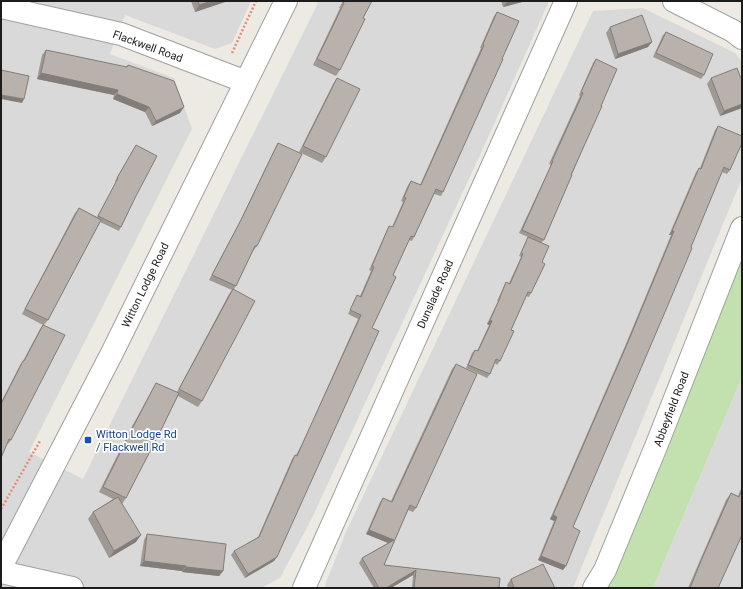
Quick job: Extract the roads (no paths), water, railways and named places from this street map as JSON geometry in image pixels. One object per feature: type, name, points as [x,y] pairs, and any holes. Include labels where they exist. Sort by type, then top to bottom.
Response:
[{"type":"street","name":"Witton Lodge Road","points":[[1,567],[112,353],[286,1]]},
{"type":"street","name":"Dunslade Road","points":[[304,588],[566,1]]},
{"type":"street","points":[[674,1],[733,31],[742,38]]},
{"type":"street","name":"Flackwell Road","points":[[4,5],[121,34],[246,82]]},
{"type":"street","name":"Abbeyfield Road","points":[[594,588],[605,570],[649,465],[742,228]]},
{"type":"street","points":[[1,572],[72,588]]},
{"type":"place","name":"Witton Lodge Rd / Flackwell Rd","points":[[88,440]]}]
